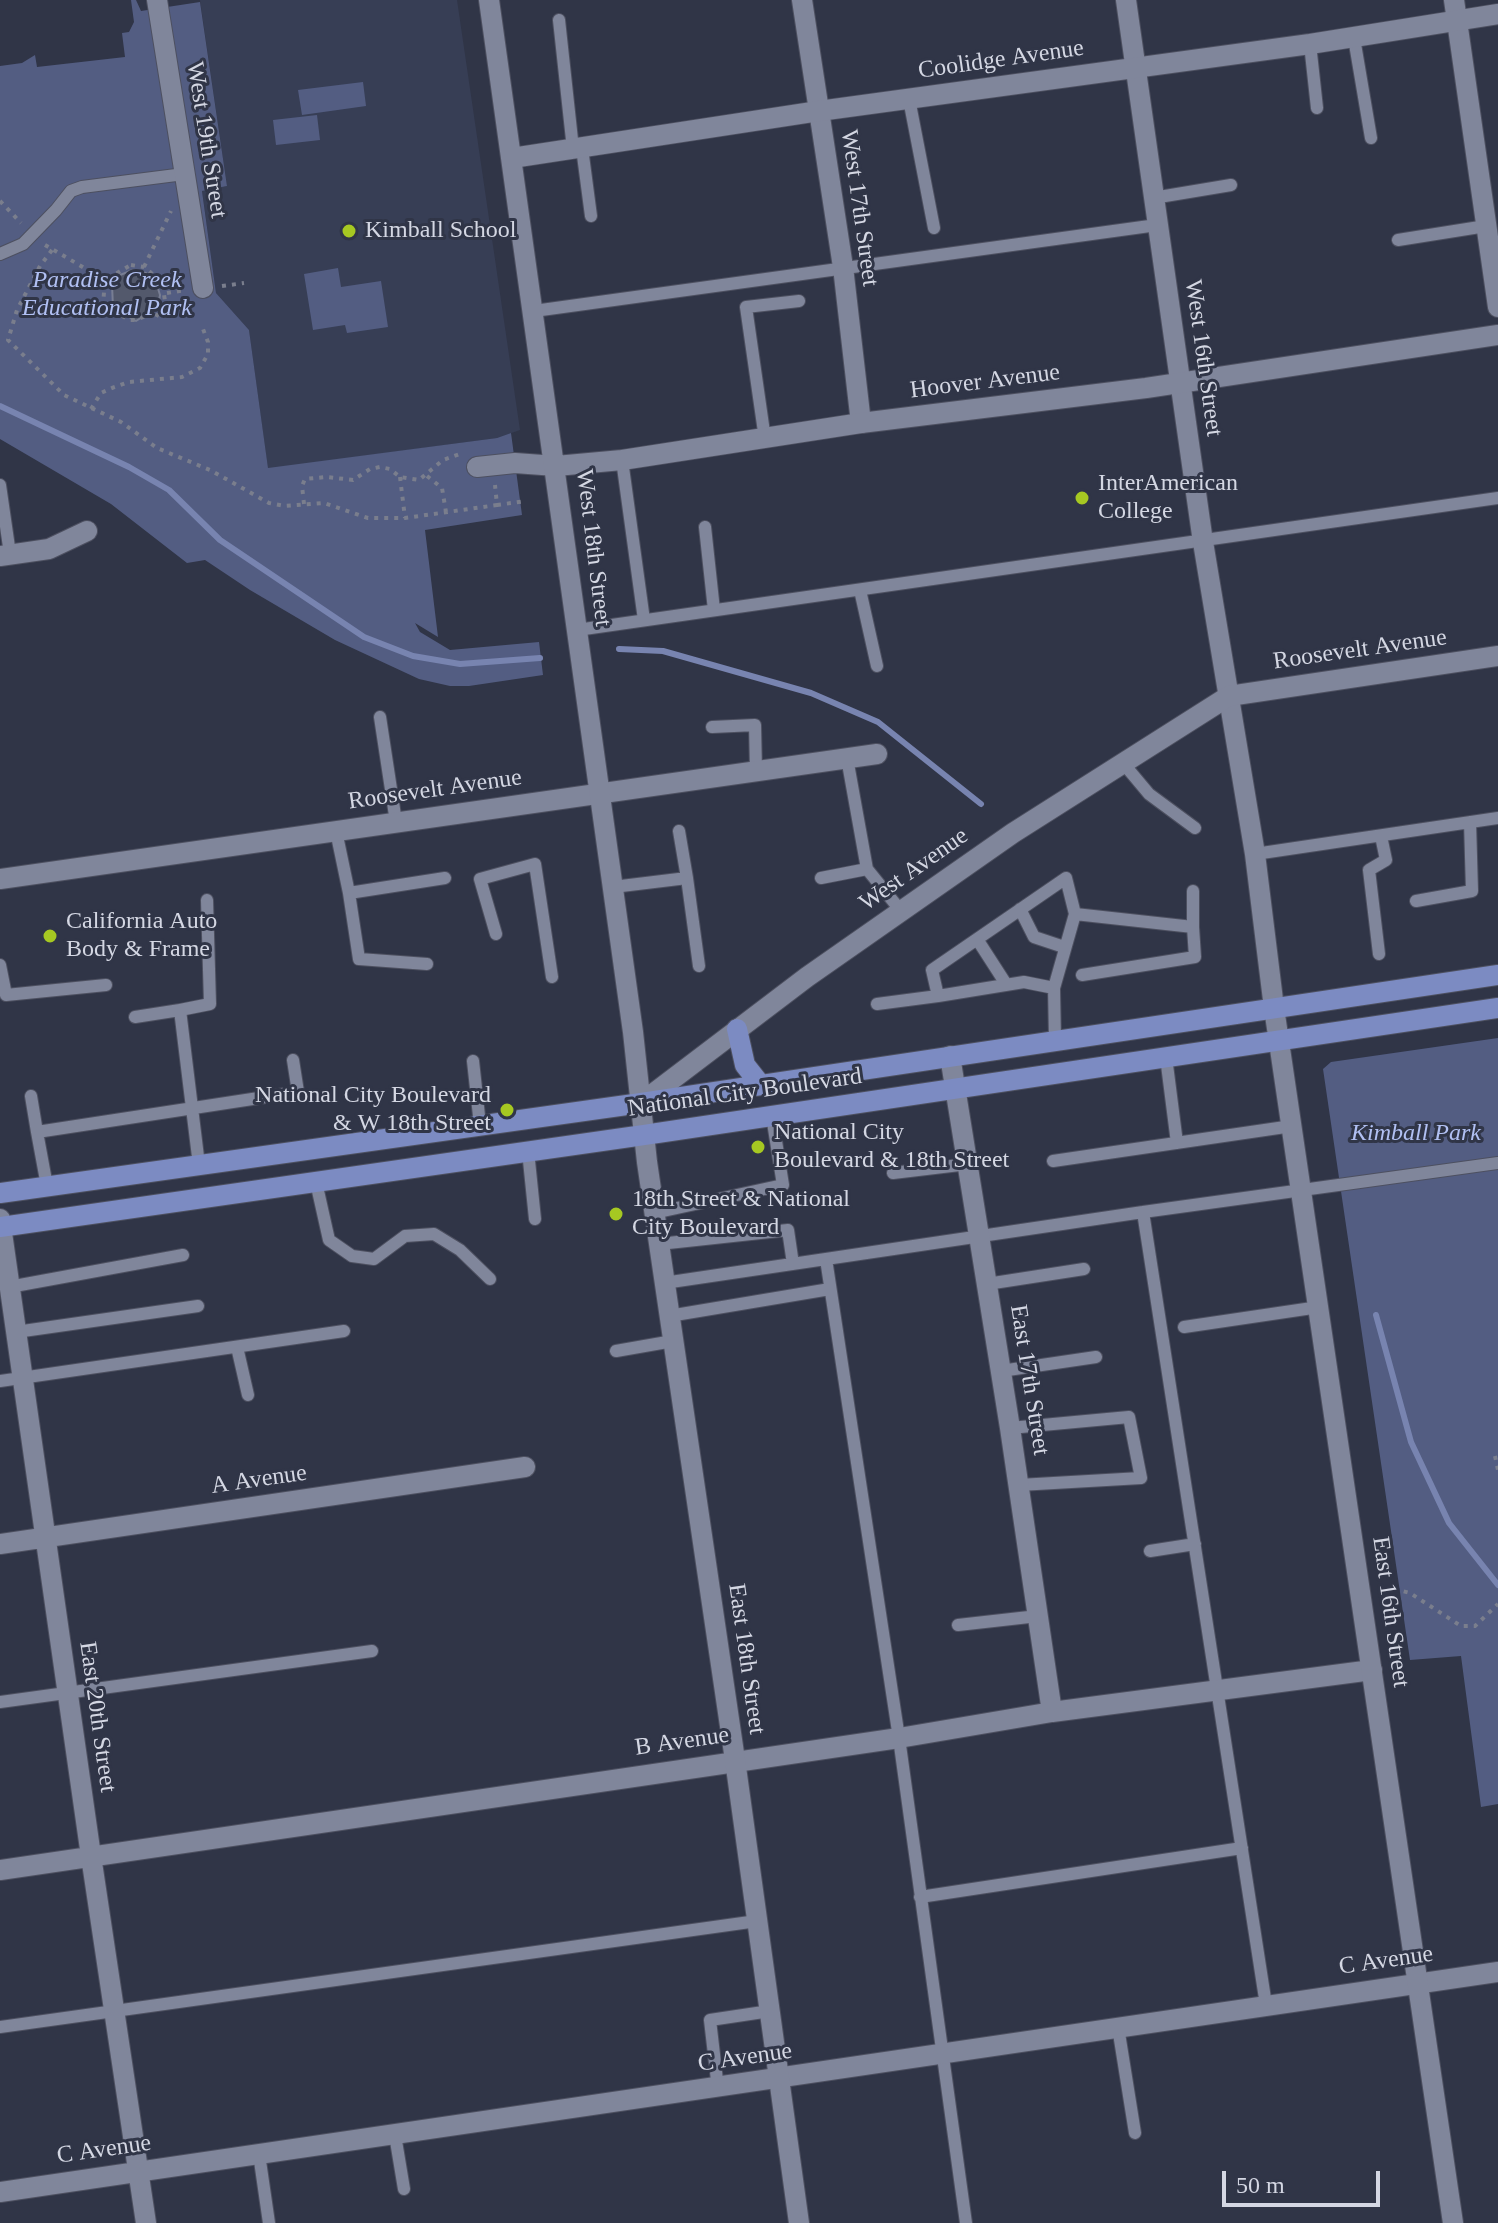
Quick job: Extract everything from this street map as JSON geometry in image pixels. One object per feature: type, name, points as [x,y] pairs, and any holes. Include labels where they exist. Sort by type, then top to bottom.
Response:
[{"type":"main road","name":"National City Boulevard","points":[[0,1193],[641,1103],[1498,975]]},
{"type":"main road","name":"National City Boulevard","points":[[0,1224],[644,1135],[1498,1008]]},
{"type":"main road","points":[[737,1029],[745,1065],[760,1084]]},
{"type":"street","name":"West 19th Street","points":[[157,0],[203,288]]},
{"type":"street","name":"West 18th Street","points":[[489,0],[556,466],[641,1103]]},
{"type":"street","name":"West 17th Street","points":[[802,0],[843,267],[861,423]]},
{"type":"street","name":"West 16th Street","points":[[1126,0],[1203,542],[1255,854],[1274,1008]]},
{"type":"street","name":"Coolidge Avenue","points":[[512,158],[819,111],[1354,38],[1455,10],[1498,14]]},
{"type":"street","points":[[1455,10],[1498,307]]},
{"type":"street","name":"Hoover Avenue","points":[[480,462],[556,466],[622,460],[861,423],[1181,383],[1498,335]]},
{"type":"street","points":[[5,555],[49,549],[87,531]]},
{"type":"street","name":"Roosevelt Avenue","points":[[1229,696],[1498,656]]},
{"type":"street","name":"West Avenue","points":[[641,1103],[737,1029],[1013,833],[1229,696]]},
{"type":"street","name":"Roosevelt Avenue","points":[[0,879],[877,754]]},
{"type":"street","name":"East 16th Street","points":[[1274,1008],[1453,2223]]},
{"type":"street","name":"East 17th Street","points":[[950,1056],[1052,1712]]},
{"type":"street","name":"East 18th Street","points":[[641,1103],[654,1213],[735,1760],[799,2223]]},
{"type":"street","name":"East 20th Street","points":[[0,1224],[146,2223]]},
{"type":"street","name":"A Avenue","points":[[0,1544],[525,1467]]},
{"type":"street","name":"B Avenue","points":[[0,1870],[899,1738],[1052,1712],[1372,1670]]},
{"type":"street","name":"C Avenue","points":[[0,2192],[780,2080],[1498,1972]]},
{"type":"lane","points":[[559,20],[591,216]]},
{"type":"lane","points":[[1354,38],[1371,138]]},
{"type":"lane","points":[[1310,44],[1317,108]]},
{"type":"lane","points":[[909,99],[934,228]]},
{"type":"lane","points":[[0,254],[23,244],[71,191],[184,174]]},
{"type":"lane","points":[[1153,198],[1231,185]]},
{"type":"lane","points":[[534,311],[1157,225]]},
{"type":"lane","points":[[1398,240],[1486,226]]},
{"type":"lane","points":[[765,439],[746,307],[799,301]]},
{"type":"lane","points":[[622,460],[644,620]]},
{"type":"lane","points":[[0,485],[5,555]]},
{"type":"lane","points":[[577,630],[1498,498]]},
{"type":"lane","points":[[705,527],[714,610]]},
{"type":"lane","points":[[860,590],[877,666]]},
{"type":"lane","points":[[380,717],[396,822]]},
{"type":"lane","points":[[712,727],[755,725],[756,771]]},
{"type":"lane","points":[[847,758],[867,869],[901,911]]},
{"type":"lane","points":[[1123,763],[1149,794],[1195,828]]},
{"type":"lane","points":[[1255,854],[1498,818]]},
{"type":"lane","points":[[1416,901],[1472,891],[1470,822]]},
{"type":"lane","points":[[336,831],[359,959],[427,964]]},
{"type":"lane","points":[[679,831],[699,966]]},
{"type":"lane","points":[[1379,954],[1369,870],[1386,860],[1381,836]]},
{"type":"lane","points":[[496,934],[480,879],[535,864],[552,977]]},
{"type":"lane","points":[[821,878],[867,869]]},
{"type":"lane","points":[[349,893],[445,878]]},
{"type":"lane","points":[[613,887],[687,878]]},
{"type":"lane","points":[[938,996],[932,970],[1066,878],[1075,914],[1054,988],[1055,1040]]},
{"type":"lane","points":[[1082,975],[1195,957],[1193,891]]},
{"type":"lane","points":[[135,1017],[210,1004],[207,900]]},
{"type":"lane","points":[[1020,909],[1034,937],[1064,947]]},
{"type":"lane","points":[[1075,914],[1193,927]]},
{"type":"lane","points":[[977,939],[1006,984]]},
{"type":"lane","points":[[0,965],[6,995],[106,985]]},
{"type":"lane","points":[[877,1004],[1024,982],[1054,988]]},
{"type":"lane","points":[[180,1010],[199,1165]]},
{"type":"lane","points":[[1166,1057],[1177,1143]]},
{"type":"lane","points":[[37,1132],[298,1092],[293,1060]]},
{"type":"lane","points":[[473,1061],[480,1125]]},
{"type":"lane","points":[[31,1096],[47,1186]]},
{"type":"lane","points":[[654,1213],[783,1185],[772,1116]]},
{"type":"lane","points":[[1053,1161],[1292,1126]]},
{"type":"lane","points":[[528,1151],[535,1219]]},
{"type":"lane","points":[[664,1283],[1498,1163]]},
{"type":"lane","points":[[893,1173],[968,1164]]},
{"type":"lane","points":[[316,1182],[329,1240],[352,1256],[374,1259],[405,1236],[434,1234],[460,1250],[490,1279]]},
{"type":"lane","points":[[1143,1212],[1266,2005]]},
{"type":"lane","points":[[659,1244],[788,1230],[793,1264]]},
{"type":"lane","points":[[9,1287],[183,1255]]},
{"type":"lane","points":[[826,1259],[899,1738],[966,2223]]},
{"type":"lane","points":[[987,1284],[1084,1269]]},
{"type":"lane","points":[[669,1316],[830,1289]]},
{"type":"lane","points":[[16,1332],[198,1306]]},
{"type":"lane","points":[[1184,1327],[1319,1307]]},
{"type":"lane","points":[[0,1381],[344,1331]]},
{"type":"lane","points":[[616,1351],[673,1341]]},
{"type":"lane","points":[[237,1347],[248,1395]]},
{"type":"lane","points":[[1001,1371],[1096,1357]]},
{"type":"lane","points":[[1010,1428],[1129,1417],[1141,1478],[1019,1485]]},
{"type":"lane","points":[[1150,1551],[1195,1544]]},
{"type":"lane","points":[[958,1625],[1038,1616]]},
{"type":"lane","points":[[0,1702],[372,1651]]},
{"type":"lane","points":[[920,1897],[1242,1848]]},
{"type":"lane","points":[[0,2027],[757,1921]]},
{"type":"lane","points":[[718,2089],[710,2020],[770,2011]]},
{"type":"lane","points":[[1118,2027],[1135,2133]]},
{"type":"lane","points":[[395,2135],[404,2189]]},
{"type":"lane","points":[[259,2154],[269,2223]]},
{"type":"path","points":[[0,201],[32,235],[105,280]]},
{"type":"path","points":[[144,267],[172,208]]},
{"type":"path","points":[[52,250],[17,310],[8,340],[64,395],[121,422],[157,448],[210,470],[269,503],[285,506],[324,503],[368,518],[405,518],[526,501]]},
{"type":"path","points":[[131,265],[144,267],[162,282],[165,301],[155,319],[150,314],[137,320],[129,320],[114,311],[108,315],[102,297],[105,280],[131,265]]},
{"type":"path","points":[[91,410],[101,393],[112,388],[129,382],[182,377],[200,368],[208,354],[203,329]]},
{"type":"path","points":[[304,504],[302,486],[305,479],[327,477],[353,480],[370,469],[380,467],[390,469],[400,477],[419,480],[443,460],[480,462],[497,505]]},
{"type":"path","points":[[427,476],[442,488],[446,512]]},
{"type":"path","points":[[400,477],[405,518]]},
{"type":"path","points":[[1495,1456],[1498,1470]]},
{"type":"path","points":[[1394,1589],[1410,1593],[1461,1626],[1475,1626],[1498,1604]]},
{"type":"shaded area","name":"Kimball School","points":[[200,0],[457,0],[520,430],[497,438],[268,469],[249,330],[216,293],[202,190],[227,186]]},
{"type":"green space","name":"Paradise Creek Educational Park","points":[[131,0],[136,0],[141,11],[200,2],[227,186],[202,191],[216,293],[249,330],[268,468],[497,438],[511,433],[522,515],[425,530],[438,637],[415,623],[420,632],[450,650],[539,642],[543,675],[469,686],[450,686],[419,679],[335,640],[205,560],[187,563],[111,504],[0,439],[0,66],[22,63],[35,55],[37,67],[125,57],[122,33],[129,32],[134,22]]},
{"type":"green space","points":[[363,82],[366,106],[302,115],[298,90]]},
{"type":"green space","points":[[317,115],[320,140],[276,145],[273,120]]},
{"type":"green space","points":[[338,268],[341,287],[381,281],[388,327],[347,333],[345,325],[313,330],[304,274]]},
{"type":"green space","name":"Kimball Park","points":[[1498,1038],[1498,1804],[1481,1807],[1461,1656],[1410,1660],[1323,1069],[1331,1062]]},
{"type":"building","points":[[133,270],[146,273],[156,282],[160,295],[158,307],[136,321],[113,308],[112,284],[120,275]]},
{"type":"waterway","points":[[0,406],[129,467],[169,490],[220,540],[364,637],[413,656],[460,664],[540,658]]},
{"type":"waterway","points":[[619,649],[663,651],[811,693],[878,722],[981,804]]},
{"type":"waterway","points":[[1376,1315],[1411,1442],[1449,1523],[1498,1585]]},
{"type":"place","name":"Kimball School","points":[[349,231]]},
{"type":"place","name":"InterAmerican College","points":[[1082,498]]},
{"type":"place","name":"California Auto Body & Frame","points":[[50,936]]},
{"type":"place","name":"National City Boulevard & W 18th Street","points":[[507,1110]]},
{"type":"place","name":"National City Boulevard & 18th Street","points":[[758,1147]]},
{"type":"place","name":"18th Street & National City Boulevard","points":[[616,1214]]}]
